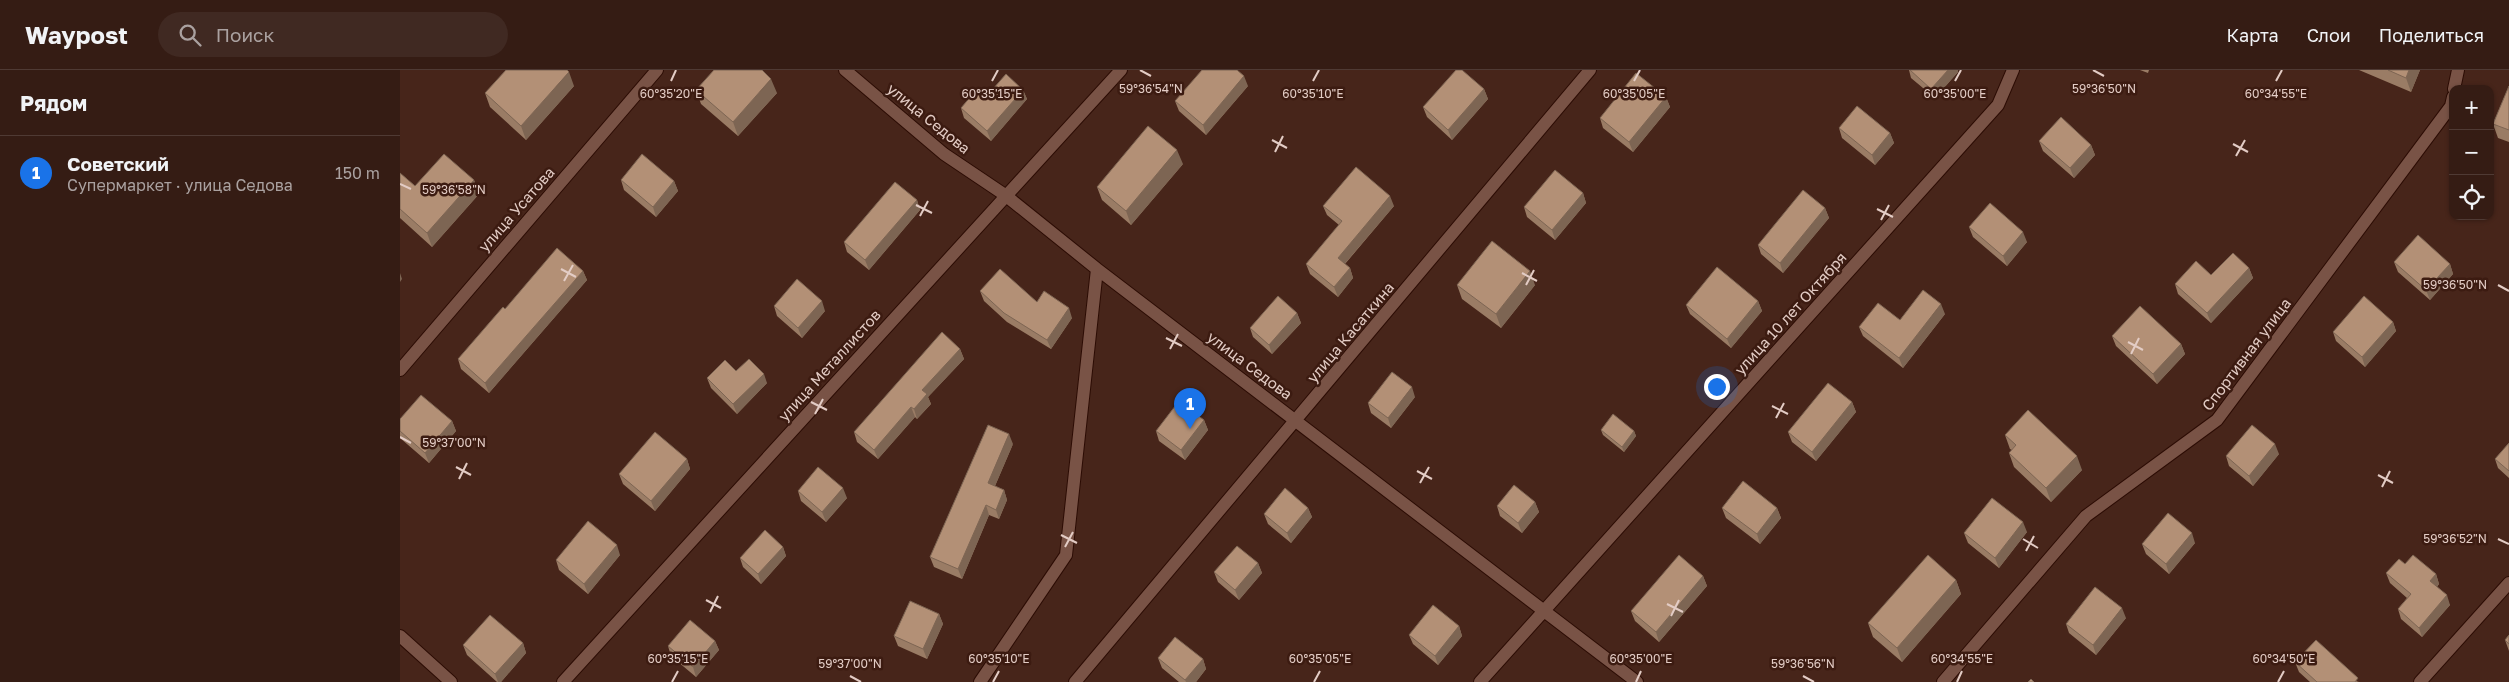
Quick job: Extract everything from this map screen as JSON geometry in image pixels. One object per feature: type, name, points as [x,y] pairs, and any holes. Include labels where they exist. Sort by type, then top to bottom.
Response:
[{"type":"street","name":"улица Усатова","points":[[400,370],[656,70]]},
{"type":"street","name":"улица Седова","points":[[845,70],[944,154],[1005,196],[1638,682]]},
{"type":"street","name":"улица Металлистов","points":[[563,682],[1121,70]]},
{"type":"street","name":"улица Касаткина","points":[[1075,682],[1297,421],[1590,70]]},
{"type":"street","name":"улица 10 лет Октября","points":[[1480,682],[1998,105],[2013,70]]},
{"type":"street","points":[[2455,85],[2458,70]]},
{"type":"street","name":"Спортивная улица","points":[[1944,682],[2086,516],[2218,420],[2449,109]]},
{"type":"street","points":[[980,682],[1066,555],[1098,269]]},
{"type":"street","points":[[2420,682],[2509,583]]},
{"type":"street","points":[[400,636],[451,682]]},
{"type":"building","points":[[506,70],[567,70],[569,72],[521,126],[485,93]]},
{"type":"building","points":[[714,70],[762,70],[771,79],[733,122],[696,90]]},
{"type":"building","points":[[1202,70],[1237,70],[1244,76],[1203,125],[1175,101]]},
{"type":"building","points":[[1456,70],[1462,70],[1484,89],[1448,130],[1423,107]]},
{"type":"building","points":[[1910,70],[1948,70],[1931,89]]},
{"type":"building","points":[[2388,70],[2409,70],[2406,78]]},
{"type":"building","points":[[1636,73],[1666,97],[1629,142],[1600,118]]},
{"type":"building","points":[[1006,74],[1023,90],[987,131],[961,108],[977,89],[986,97]]},
{"type":"building","points":[[2509,86],[2509,130],[2494,124]]},
{"type":"building","points":[[1857,106],[1890,133],[1872,155],[1839,128]]},
{"type":"building","points":[[2061,117],[2091,145],[2070,168],[2039,141]]},
{"type":"building","points":[[1148,126],[1177,150],[1126,211],[1097,187]]},
{"type":"building","points":[[444,154],[474,180],[427,233],[400,209],[400,173],[415,186]]},
{"type":"building","points":[[642,154],[674,181],[653,207],[621,180]]},
{"type":"building","points":[[1356,167],[1390,196],[1338,258],[1350,268],[1334,287],[1306,264],[1342,221],[1323,206]]},
{"type":"building","points":[[1555,170],[1583,193],[1552,230],[1524,207]]},
{"type":"building","points":[[895,182],[917,200],[865,260],[844,242]]},
{"type":"building","points":[[1803,190],[1825,208],[1780,263],[1758,245]]},
{"type":"building","points":[[1990,203],[2023,232],[2003,256],[1969,227]]},
{"type":"building","points":[[2418,235],[2450,264],[2426,290],[2394,262]]},
{"type":"building","points":[[1492,241],[1530,271],[1496,314],[1457,285]]},
{"type":"building","points":[[557,248],[583,271],[485,383],[458,359],[503,307],[505,309]]},
{"type":"building","points":[[2233,253],[2249,268],[2207,313],[2175,284],[2196,261],[2211,275]]},
{"type":"building","points":[[1717,267],[1758,301],[1727,339],[1686,305]]},
{"type":"building","points":[[1000,269],[1037,302],[1044,291],[1069,308],[1047,340],[1004,313],[980,291]]},
{"type":"building","points":[[797,279],[822,301],[798,328],[774,306]]},
{"type":"building","points":[[1923,290],[1941,304],[1899,358],[1859,327],[1878,303],[1900,320]]},
{"type":"building","points":[[1278,296],[1297,313],[1269,345],[1250,328]]},
{"type":"building","points":[[2364,296],[2393,322],[2362,357],[2333,332]]},
{"type":"building","points":[[2140,306],[2181,344],[2153,374],[2112,336]]},
{"type":"building","points":[[942,332],[960,349],[922,390],[927,394],[914,409],[911,407],[874,450],[854,432]]},
{"type":"building","points":[[749,359],[764,374],[733,404],[707,378],[725,360],[736,371]]},
{"type":"building","points":[[1392,372],[1412,387],[1388,418],[1368,403]]},
{"type":"building","points":[[1828,383],[1852,402],[1812,452],[1788,432]]},
{"type":"building","points":[[421,395],[452,421],[425,453],[400,431],[400,419]]},
{"type":"building","points":[[1179,401],[1204,420],[1181,450],[1156,431]]},
{"type":"building","points":[[2028,410],[2077,456],[2046,488],[2009,453],[2016,445],[2005,435]]},
{"type":"building","points":[[1613,414],[1634,431],[1622,447],[1601,430]]},
{"type":"building","points":[[988,425],[1009,434],[988,483],[1004,490],[996,510],[986,505],[958,569],[930,557]]},
{"type":"building","points":[[2252,425],[2275,444],[2249,476],[2226,456]]},
{"type":"building","points":[[655,432],[687,459],[651,501],[619,474]]},
{"type":"building","points":[[2509,443],[2509,471],[2495,459]]},
{"type":"building","points":[[818,467],[843,488],[822,512],[798,491]]},
{"type":"building","points":[[1743,481],[1777,508],[1757,534],[1722,508]]},
{"type":"building","points":[[1514,485],[1535,502],[1518,523],[1497,506]]},
{"type":"building","points":[[1285,488],[1308,508],[1287,533],[1264,514]]},
{"type":"building","points":[[1992,498],[2023,522],[1995,558],[1964,533]]},
{"type":"building","points":[[2168,513],[2192,533],[2166,564],[2142,544]]},
{"type":"building","points":[[588,521],[617,545],[584,584],[556,560]]},
{"type":"building","points":[[765,530],[783,547],[758,574],[740,558]]},
{"type":"building","points":[[1237,546],[1258,563],[1235,590],[1214,572]]},
{"type":"building","points":[[1679,555],[1703,576],[1656,632],[1631,611]]},
{"type":"building","points":[[1928,555],[1956,580],[1897,648],[1868,623]]},
{"type":"building","points":[[2413,555],[2436,574],[2430,581],[2447,595],[2419,628],[2398,609],[2411,594],[2386,573],[2399,559],[2405,564]]},
{"type":"building","points":[[2095,587],[2122,608],[2093,645],[2066,624]]},
{"type":"building","points":[[910,601],[939,614],[923,649],[894,636]]},
{"type":"building","points":[[1433,605],[1459,626],[1435,656],[1409,635]]},
{"type":"building","points":[[490,615],[523,643],[495,674],[463,645]]},
{"type":"building","points":[[690,620],[715,641],[693,667],[668,646]]},
{"type":"building","points":[[2509,635],[2509,644],[2505,640]]},
{"type":"building","points":[[1175,637],[1203,659],[1185,680],[1158,658]]},
{"type":"building","points":[[2316,640],[2358,678],[2355,682],[2317,682],[2295,662]]},
{"type":"place","name":"Советский","points":[[1190,429]]}]
